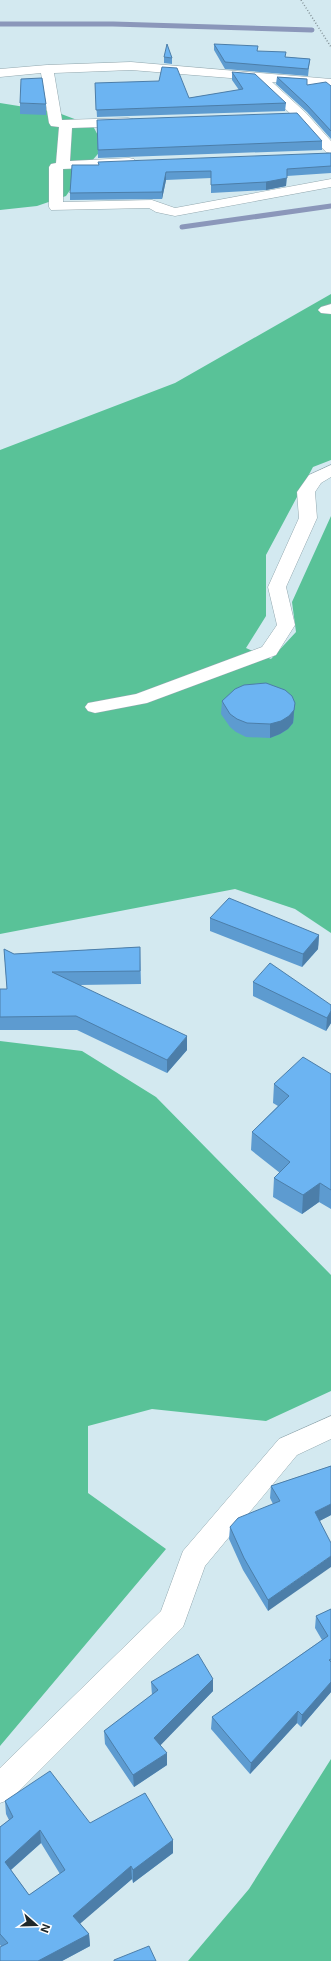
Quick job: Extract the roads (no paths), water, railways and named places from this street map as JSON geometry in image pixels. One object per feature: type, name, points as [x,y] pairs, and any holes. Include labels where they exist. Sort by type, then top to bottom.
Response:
[{"type":"street","points":[[0,73],[47,69],[131,66],[331,83]]},
{"type":"street","points":[[47,69],[56,123],[66,124],[144,121]]},
{"type":"street","points":[[259,77],[301,116],[331,149]]},
{"type":"street","points":[[285,116],[301,116]]},
{"type":"street","points":[[63,165],[66,124]]},
{"type":"street","points":[[315,156],[331,155]]},
{"type":"street","points":[[142,162],[63,165],[56,167],[56,207],[152,204],[161,209],[175,212],[331,183]]},
{"type":"street","points":[[95,707],[140,699],[269,651],[286,625],[277,587],[308,518],[306,492],[316,479],[331,470]]},
{"type":"street","points":[[0,1788],[173,1618],[193,1560],[288,1446],[331,1427]]},
{"type":"waterway","points":[[0,24],[113,24],[312,30]]},
{"type":"waterway","points":[[182,227],[331,206]]}]
